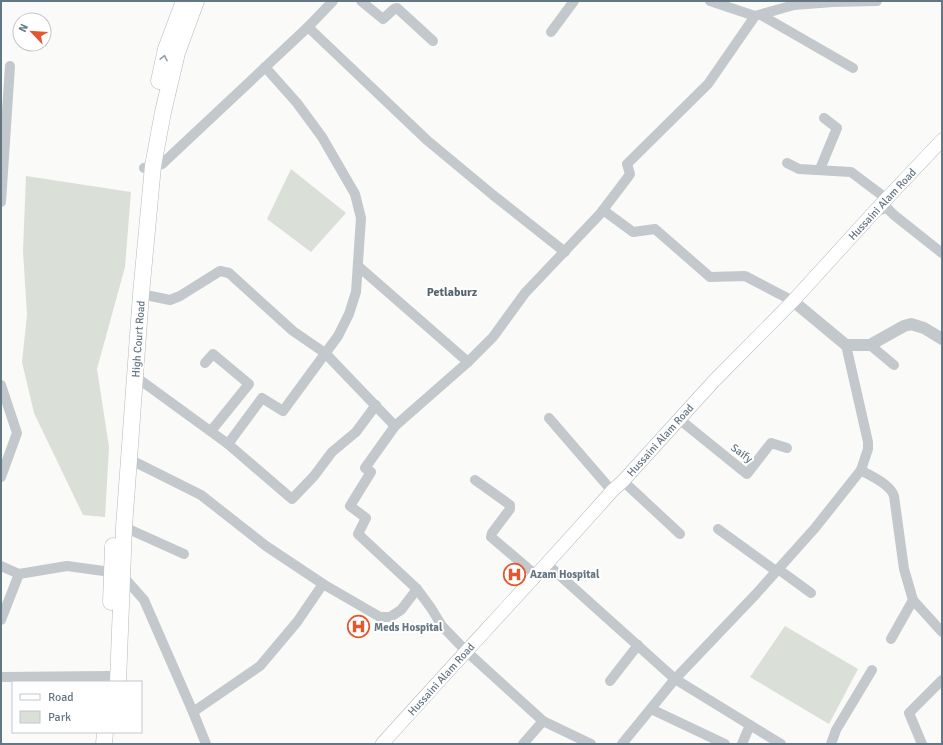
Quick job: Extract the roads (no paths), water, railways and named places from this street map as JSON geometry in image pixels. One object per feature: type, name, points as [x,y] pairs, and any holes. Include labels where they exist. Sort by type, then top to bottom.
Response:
[{"type":"highway","name":"High Court Road","points":[[117,573],[124,527],[136,377],[153,111],[166,49],[184,1]]},
{"type":"highway","name":"High Court Road","points":[[112,680],[133,292],[149,167],[177,53],[196,1]]},
{"type":"highway","points":[[104,744],[105,733]]},
{"type":"highway","points":[[113,744],[114,733]]},
{"type":"main road","name":"Hussaini Alam Road","points":[[382,744],[713,382],[793,301],[942,140]]},
{"type":"street","points":[[149,167],[162,164],[308,27],[333,1]]},
{"type":"street","points":[[361,1],[383,19],[397,8],[433,41]]},
{"type":"street","points":[[551,32],[574,1]]},
{"type":"street","points":[[710,1],[758,15],[852,68]]},
{"type":"street","points":[[591,744],[543,721],[466,651],[442,626],[417,589],[358,534],[366,518],[350,506],[371,472],[365,468],[395,426],[468,362],[493,337],[526,293],[603,210],[630,174],[627,164],[708,84],[758,15],[794,5],[877,1]]},
{"type":"street","points":[[308,27],[428,141],[565,252]]},
{"type":"street","points":[[1,202],[10,66]]},
{"type":"street","points":[[228,444],[262,398],[284,411],[338,336],[349,314],[356,292],[361,218],[355,194],[322,137],[297,103],[264,67]]},
{"type":"street","points":[[820,170],[838,128],[824,118]]},
{"type":"street","points":[[787,163],[799,169],[852,172],[887,199]]},
{"type":"street","points":[[874,212],[887,208],[942,253]]},
{"type":"street","points":[[603,210],[633,232],[655,230],[710,276],[745,276],[793,301],[846,345],[868,442],[868,449],[861,470],[815,528],[675,679],[622,744]]},
{"type":"street","points":[[358,266],[468,362]]},
{"type":"street","points":[[141,294],[170,300],[180,296],[220,271],[229,273],[293,331],[325,353],[395,426]]},
{"type":"street","points":[[846,345],[870,345],[904,326],[911,324],[924,328],[942,339]]},
{"type":"street","points":[[870,345],[894,365]]},
{"type":"street","points":[[205,363],[213,354],[249,384],[211,432]]},
{"type":"street","points":[[136,377],[228,444],[292,499],[314,476],[332,452],[356,432],[376,405]]},
{"type":"street","points":[[1,385],[17,433],[1,476]]},
{"type":"street","points":[[549,418],[612,491]]},
{"type":"street","name":"Saify","points":[[679,419],[747,474],[771,443],[787,448]]},
{"type":"street","points":[[129,459],[201,495],[266,546],[324,584],[380,617],[390,617],[401,610],[417,589]]},
{"type":"street","points":[[861,470],[892,491],[894,496],[904,569],[913,600],[942,632]]},
{"type":"street","points":[[475,480],[510,505],[510,510],[492,532],[491,537],[537,576]]},
{"type":"street","points":[[623,481],[680,534]]},
{"type":"street","points":[[124,527],[184,554]]},
{"type":"street","points":[[718,529],[811,593]]},
{"type":"street","points":[[547,564],[675,679],[781,744]]},
{"type":"street","points":[[1,566],[19,574],[67,566],[117,573],[144,600],[206,744]]},
{"type":"street","points":[[1,620],[19,574]]},
{"type":"street","points":[[193,712],[260,666],[298,622],[324,584]]},
{"type":"street","points":[[891,639],[913,600]]},
{"type":"street","points":[[610,681],[638,645]]},
{"type":"street","points":[[831,744],[836,730],[872,670]]},
{"type":"street","points":[[1,677],[112,680]]},
{"type":"street","points":[[922,744],[909,713],[942,680]]},
{"type":"street","points":[[650,709],[725,744]]},
{"type":"street","points":[[524,744],[543,721]]},
{"type":"street","points":[[742,744],[750,725]]},
{"type":"place","name":"Azam Hospital","points":[[515,574]]},
{"type":"place","name":"Meds Hospital","points":[[358,627]]},
{"type":"district","name":"Petlaburz","points":[[452,292]]}]
